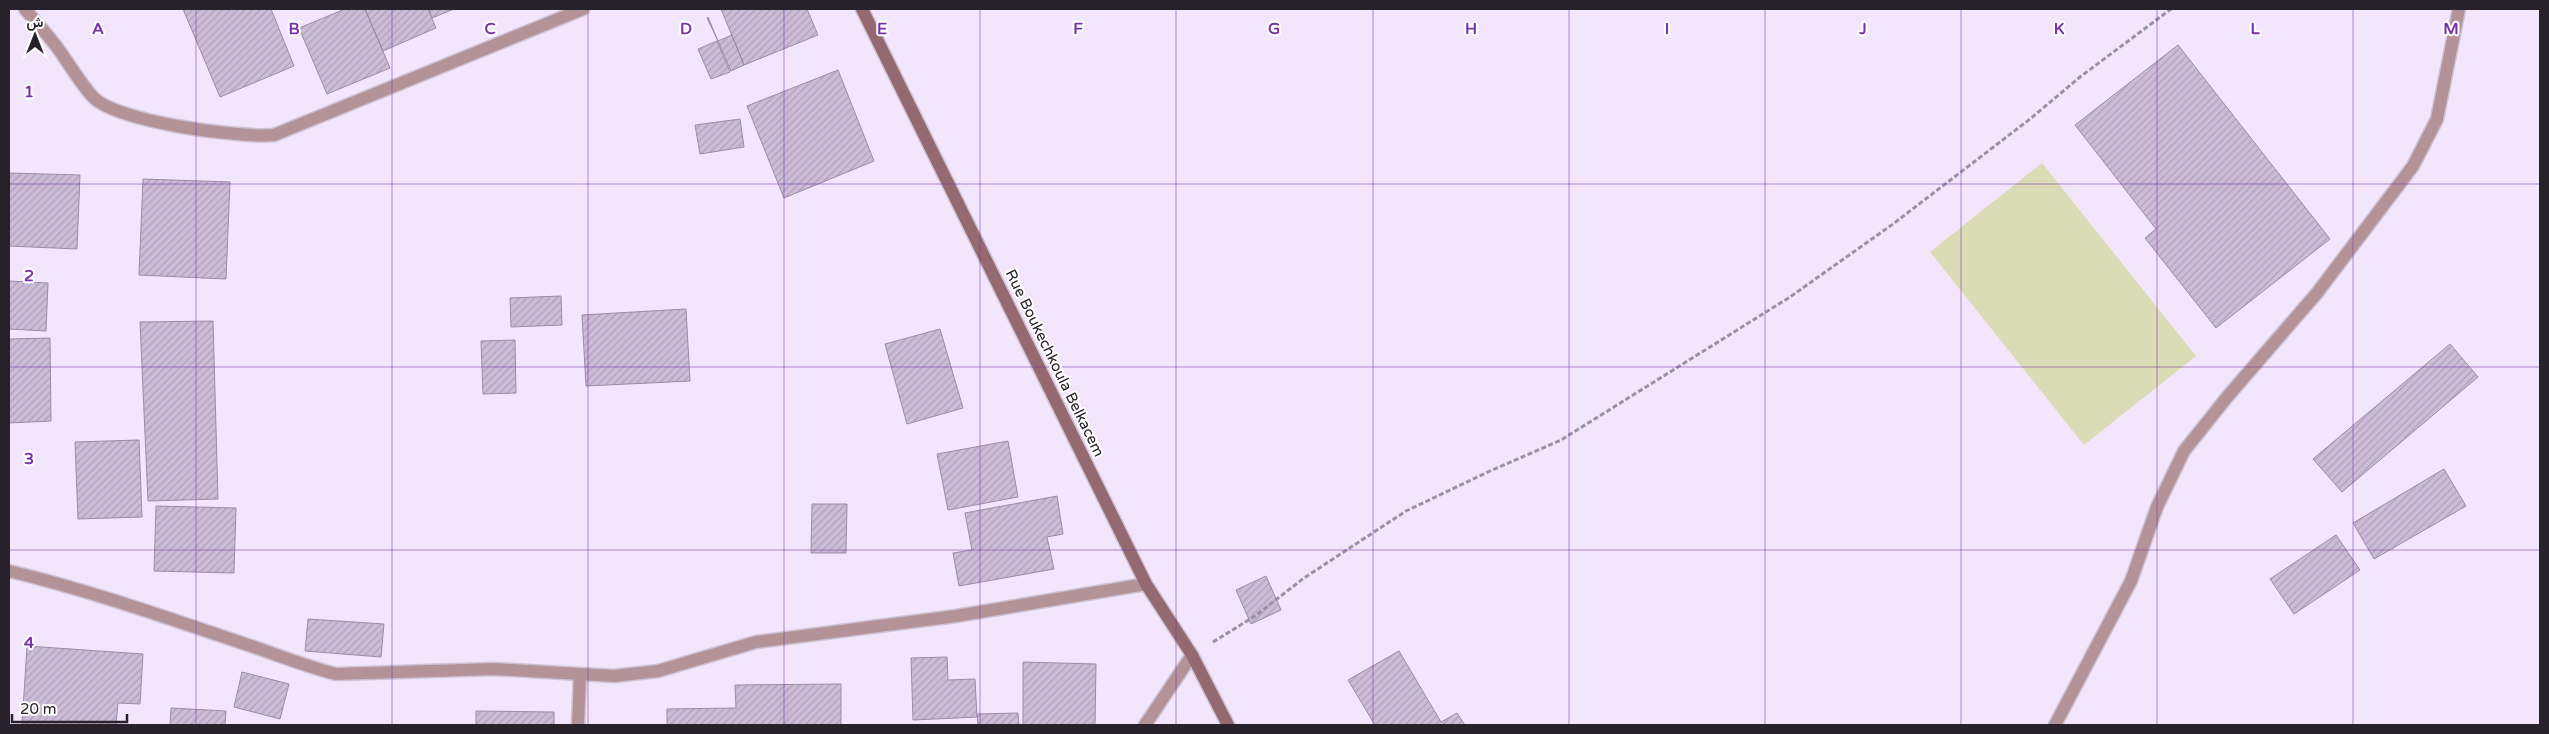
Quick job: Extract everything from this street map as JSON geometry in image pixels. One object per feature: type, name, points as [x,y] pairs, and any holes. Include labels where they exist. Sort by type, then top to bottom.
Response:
[{"type":"street","points":[[25,9],[55,45],[93,97],[102,104],[116,111],[178,125],[255,137],[274,135],[583,9]]},
{"type":"street","name":"Rue Boukechkoula Belkacem","points":[[862,9],[1146,584],[1192,655],[1228,725]]},
{"type":"street","points":[[2055,725],[2131,582],[2157,507],[2184,451],[2228,396],[2317,293],[2413,166],[2437,119],[2459,9]]},
{"type":"street","points":[[9,571],[102,596],[280,655],[311,668],[336,674],[494,669],[614,676],[658,671],[756,642],[956,616],[1146,584]]},
{"type":"street","points":[[1145,725],[1192,655]]},
{"type":"street","points":[[578,725],[580,674]]},
{"type":"path","points":[[1192,655],[1255,616],[1304,578],[1406,512],[1490,471],[1561,440],[1790,297],[1901,219],[2030,119],[2080,77],[2172,9]]},
{"type":"green space","points":[[2042,163],[2196,356],[2084,445],[1930,252]]},
{"type":"building","points":[[183,9],[271,9],[294,66],[220,97]]},
{"type":"building","points":[[345,9],[365,9],[390,68],[327,94],[299,28]]},
{"type":"building","points":[[365,9],[428,9],[436,28],[383,51]]},
{"type":"building","points":[[429,9],[454,9],[432,18]]},
{"type":"building","points":[[721,9],[807,9],[818,35],[744,65]]},
{"type":"building","points":[[708,17],[718,41],[707,18]]},
{"type":"building","points":[[732,35],[744,65],[731,71],[718,41]]},
{"type":"building","points":[[717,41],[730,72],[711,79],[698,49]]},
{"type":"building","points":[[2178,45],[2330,239],[2216,328],[2145,238],[2156,229],[2075,125]]},
{"type":"building","points":[[838,70],[874,161],[784,198],[747,106]]},
{"type":"building","points":[[740,119],[744,147],[700,154],[695,125]]},
{"type":"building","points":[[9,173],[80,175],[77,249],[9,246]]},
{"type":"building","points":[[143,179],[230,182],[226,279],[139,275]]},
{"type":"building","points":[[9,281],[48,283],[46,331],[9,329]]},
{"type":"building","points":[[561,296],[562,325],[511,327],[510,298]]},
{"type":"building","points":[[686,309],[690,381],[586,386],[582,315]]},
{"type":"building","points":[[213,321],[218,499],[148,501],[140,322]]},
{"type":"building","points":[[940,329],[963,408],[907,424],[885,344]]},
{"type":"building","points":[[50,338],[51,421],[9,423],[9,339]]},
{"type":"building","points":[[515,340],[516,393],[483,394],[481,341]]},
{"type":"building","points":[[2450,344],[2478,377],[2342,492],[2313,459]]},
{"type":"building","points":[[139,440],[142,517],[78,519],[75,442]]},
{"type":"building","points":[[1008,441],[1018,497],[948,510],[937,454]]},
{"type":"building","points":[[2444,469],[2466,506],[2374,559],[2353,523]]},
{"type":"building","points":[[1057,496],[1063,534],[1047,537],[1054,569],[959,586],[953,553],[972,550],[965,513]]},
{"type":"building","points":[[812,504],[847,504],[846,553],[811,553]]},
{"type":"building","points":[[156,506],[236,508],[234,573],[154,571]]},
{"type":"building","points":[[2336,535],[2360,570],[2294,614],[2270,579]]},
{"type":"building","points":[[1266,576],[1281,610],[1251,624],[1236,590]]},
{"type":"building","points":[[308,619],[384,624],[381,657],[305,651]]},
{"type":"building","points":[[27,646],[143,654],[140,704],[118,703],[116,725],[22,725]]},
{"type":"building","points":[[1399,651],[1441,722],[1457,713],[1465,725],[1375,725],[1348,680]]},
{"type":"building","points":[[947,657],[948,680],[975,679],[977,717],[913,720],[911,658]]},
{"type":"building","points":[[1023,662],[1096,664],[1095,725],[1023,725]]},
{"type":"building","points":[[242,672],[289,684],[280,719],[234,707]]},
{"type":"building","points":[[841,684],[841,725],[667,725],[667,709],[736,708],[735,685]]},
{"type":"building","points":[[171,708],[226,711],[225,725],[170,725]]},
{"type":"building","points":[[476,711],[554,712],[554,725],[476,725]]},
{"type":"building","points":[[1018,713],[1019,725],[978,725],[977,714]]}]
